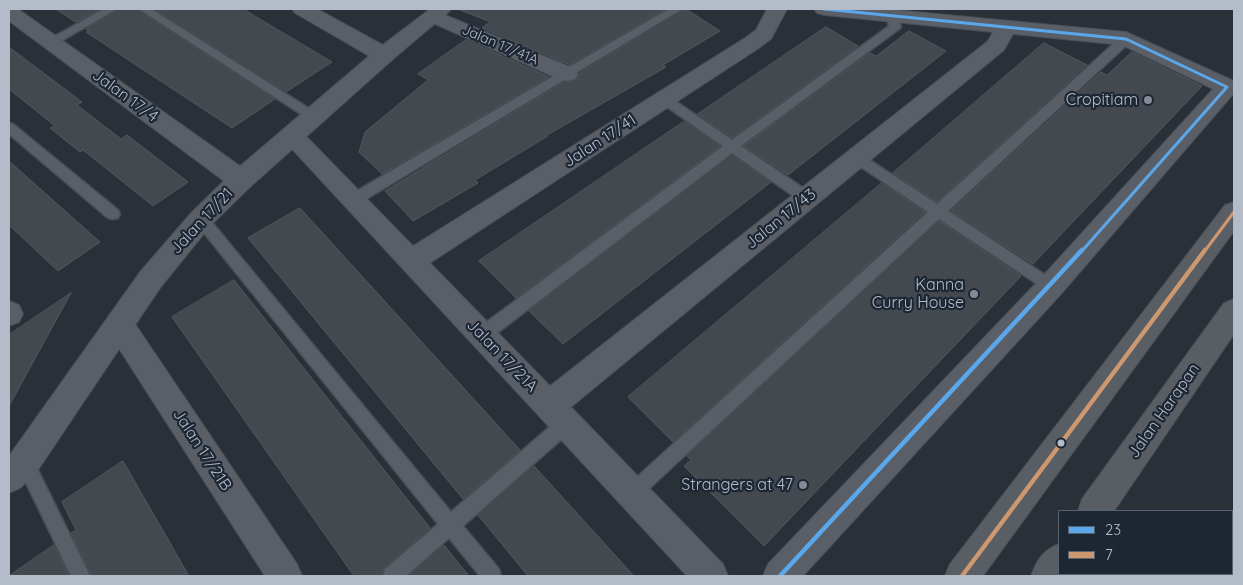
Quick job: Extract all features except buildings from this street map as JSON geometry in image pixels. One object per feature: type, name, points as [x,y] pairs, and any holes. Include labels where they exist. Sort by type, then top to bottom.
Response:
[{"type":"main road","points":[[962,576],[1234,212]]},
{"type":"main road","name":"Jalan Harapan","points":[[1095,510],[1234,311]]},
{"type":"main road","points":[[1048,576],[1058,562]]},
{"type":"street","points":[[302,9],[384,55]]},
{"type":"street","name":"Jalan 17/41","points":[[411,261],[764,34],[776,9]]},
{"type":"street","points":[[780,576],[1051,286],[1227,87],[1126,39],[824,9]]},
{"type":"street","name":"Jalan 17/4","points":[[9,12],[241,180]]},
{"type":"street","name":"Jalan 17/21","points":[[17,469],[150,280],[201,219],[241,180],[384,55],[438,12]]},
{"type":"street","name":"Jalan 17/41A","points":[[438,12],[566,74]]},
{"type":"street","name":"Jalan 17/43","points":[[557,415],[807,198],[996,45],[1006,27]]},
{"type":"street","name":"Jalan 17/21A","points":[[292,136],[711,576]]},
{"type":"street","name":"Jalan 17/21B","points":[[118,324],[285,576]]},
{"type":"lane","points":[[50,42],[112,9]]},
{"type":"lane","points":[[144,9],[314,117]]},
{"type":"lane","points":[[353,200],[677,9]]},
{"type":"lane","points":[[482,335],[732,146],[895,27],[892,16]]},
{"type":"lane","points":[[632,493],[1126,39]]},
{"type":"lane","points":[[664,100],[807,198]]},
{"type":"lane","points":[[9,127],[113,214]]},
{"type":"lane","points":[[857,158],[1051,286]]},
{"type":"lane","points":[[201,219],[492,576]]},
{"type":"lane","points":[[392,576],[451,525],[557,415]]},
{"type":"lane","points":[[17,469],[81,576]]},
{"type":"transit line","name":"23","points":[[780,576],[1051,286],[1227,87],[1126,39],[824,9]]},
{"type":"transit line","name":"7","points":[[962,576],[1234,212]]},
{"type":"place","name":"Cropitiam","points":[[1148,100]]},
{"type":"place","name":"Kanna Curry House","points":[[974,294]]},
{"type":"place","name":"Strangers at 47","points":[[803,485]]}]
